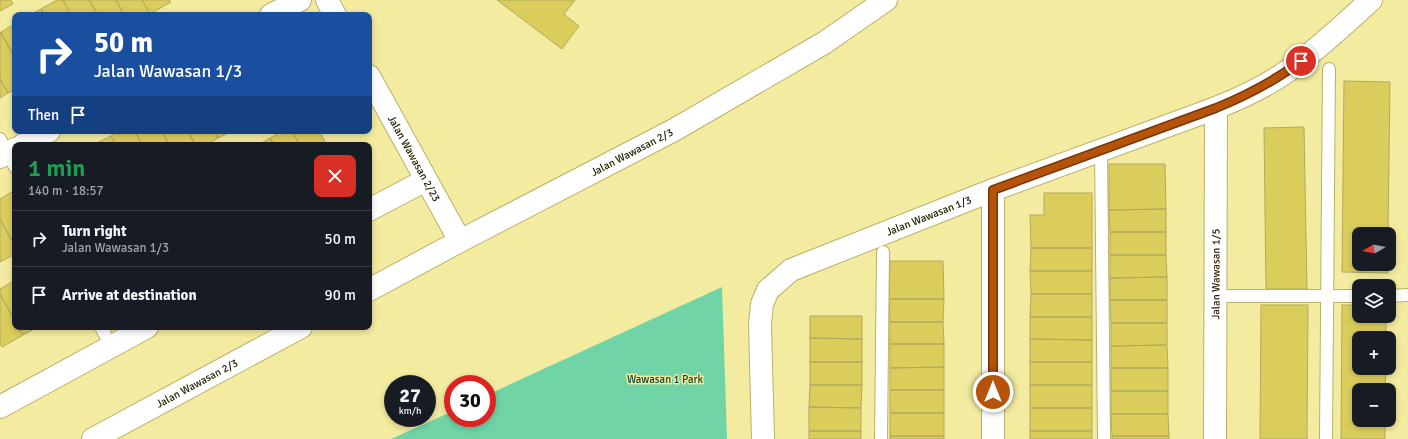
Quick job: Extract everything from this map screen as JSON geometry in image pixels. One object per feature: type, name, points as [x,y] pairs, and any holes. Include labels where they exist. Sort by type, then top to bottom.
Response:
[{"type":"street","points":[[277,12],[300,0]]},
{"type":"street","points":[[327,0],[334,12]]},
{"type":"street","name":"Jalan Wawasan 2/3","points":[[372,288],[674,130],[824,43],[886,0]]},
{"type":"street","name":"Jalan Wawasan 1/3","points":[[763,439],[760,324],[762,304],[768,290],[792,270],[993,190],[1238,99],[1288,71],[1345,25],[1372,0]]},
{"type":"street","name":"Jalan Wawasan 2/23","points":[[372,81],[460,241]]},
{"type":"street","name":"Jalan Wawasan 1/5","points":[[1215,439],[1216,108]]},
{"type":"street","points":[[29,142],[43,134]]},
{"type":"street","points":[[372,208],[426,180]]},
{"type":"street","points":[[993,190],[994,439]]},
{"type":"street","points":[[0,407],[141,330]]},
{"type":"street","name":"Jalan Wawasan 2/3","points":[[93,439],[115,434],[296,330]]},
{"type":"lane","points":[[1326,439],[1329,69]]},
{"type":"lane","points":[[1101,150],[1104,439]]},
{"type":"lane","points":[[881,439],[882,252]]},
{"type":"lane","points":[[1215,296],[1352,296]]},
{"type":"lane","points":[[1396,296],[1408,296]]},
{"type":"lane","points":[[103,330],[111,346]]},
{"type":"green space","name":"Wawasan 1 Park","points":[[722,287],[727,439],[391,439],[418,427],[436,427],[436,419],[444,415],[444,427],[496,427],[496,391]]},
{"type":"building","points":[[0,0],[11,0],[13,4],[0,11]]},
{"type":"building","points":[[57,0],[63,0],[69,12],[42,12],[41,9]]},
{"type":"building","points":[[63,0],[89,0],[96,12],[69,12]]},
{"type":"building","points":[[89,0],[116,0],[122,12],[96,12]]},
{"type":"building","points":[[116,0],[142,0],[149,12],[122,12]]},
{"type":"building","points":[[142,0],[169,0],[171,2],[154,12],[149,12]]},
{"type":"building","points":[[497,0],[575,0],[564,14],[579,26],[562,49]]},
{"type":"building","points":[[41,9],[42,12],[36,12]]},
{"type":"building","points":[[12,26],[12,52],[1,32]]},
{"type":"building","points":[[0,32],[12,53],[12,91],[8,93],[0,79]]},
{"type":"building","points":[[0,79],[8,93],[0,98]]},
{"type":"building","points":[[1344,81],[1390,82],[1388,227],[1352,227],[1352,271],[1388,271],[1388,273],[1342,272]]},
{"type":"building","points":[[1304,127],[1307,289],[1266,289],[1264,128]]},
{"type":"building","points":[[114,134],[136,134],[140,142],[114,142],[111,136]]},
{"type":"building","points":[[136,134],[164,134],[168,142],[140,142]]},
{"type":"building","points":[[164,134],[190,134],[194,142],[168,142]]},
{"type":"building","points":[[190,134],[216,134],[218,138],[211,142],[194,142]]},
{"type":"building","points":[[216,134],[226,134],[218,138]]},
{"type":"building","points":[[277,134],[294,134],[298,142],[272,142],[270,138]]},
{"type":"building","points":[[294,134],[321,134],[325,142],[298,142]]},
{"type":"building","points":[[111,136],[114,142],[99,142]]},
{"type":"building","points":[[270,138],[272,142],[263,142]]},
{"type":"building","points":[[1109,164],[1165,164],[1166,209],[1109,210]]},
{"type":"building","points":[[12,192],[12,241],[0,219],[0,199]]},
{"type":"building","points":[[1044,193],[1092,193],[1092,248],[1031,248],[1030,215],[1044,215]]},
{"type":"building","points":[[1166,209],[1166,232],[1110,232],[1109,210]]},
{"type":"building","points":[[0,219],[12,241],[12,256],[0,262]]},
{"type":"building","points":[[1110,232],[1166,232],[1166,255],[1110,255]]},
{"type":"building","points":[[1031,248],[1092,248],[1092,271],[1030,271]]},
{"type":"building","points":[[1110,255],[1166,255],[1167,277],[1110,278]]},
{"type":"building","points":[[890,261],[943,261],[944,299],[889,299]]},
{"type":"building","points":[[1030,271],[1092,271],[1092,294],[1031,294]]},
{"type":"building","points":[[1167,277],[1167,300],[1110,300],[1110,278]]},
{"type":"building","points":[[12,282],[12,316],[0,294],[0,289]]},
{"type":"building","points":[[0,294],[12,316],[12,330],[20,330],[23,335],[2,347],[0,343]]},
{"type":"building","points":[[1031,294],[1092,294],[1092,317],[1030,317]]},
{"type":"building","points":[[889,299],[944,299],[943,322],[890,322]]},
{"type":"building","points":[[1110,300],[1167,300],[1167,323],[1111,323]]},
{"type":"building","points":[[1261,305],[1308,305],[1307,439],[1260,439]]},
{"type":"building","points":[[1342,305],[1352,305],[1352,323],[1386,323],[1386,331],[1352,331],[1352,375],[1386,375],[1385,383],[1352,383],[1352,427],[1385,427],[1385,439],[1341,439]]},
{"type":"building","points":[[810,316],[862,316],[862,339],[810,338]]},
{"type":"building","points":[[1030,317],[1092,317],[1092,340],[1030,339]]},
{"type":"building","points":[[890,322],[943,322],[944,344],[890,344]]},
{"type":"building","points":[[1111,323],[1167,323],[1167,345],[1111,346]]},
{"type":"building","points":[[20,330],[32,330],[23,335]]},
{"type":"building","points":[[810,338],[862,339],[862,362],[810,362]]},
{"type":"building","points":[[1030,339],[1092,340],[1092,362],[1030,362]]},
{"type":"building","points":[[890,344],[944,344],[944,367],[890,368]]},
{"type":"building","points":[[1167,345],[1168,368],[1111,368],[1111,346]]},
{"type":"building","points":[[810,362],[862,362],[862,385],[810,385]]},
{"type":"building","points":[[1030,362],[1092,362],[1092,385],[1030,385]]},
{"type":"building","points":[[944,367],[944,390],[890,390],[890,368]]},
{"type":"building","points":[[1111,368],[1168,368],[1168,391],[1111,391]]},
{"type":"building","points":[[810,385],[862,385],[861,408],[809,407]]},
{"type":"building","points":[[1030,385],[1092,385],[1092,408],[1030,408]]},
{"type":"building","points":[[890,390],[944,390],[944,413],[890,413]]},
{"type":"building","points":[[1111,391],[1168,391],[1168,414],[1111,414]]},
{"type":"building","points":[[809,407],[861,408],[861,431],[809,431]]},
{"type":"building","points":[[1030,408],[1092,408],[1092,431],[1030,431]]},
{"type":"building","points":[[890,413],[944,413],[944,436],[890,436]]},
{"type":"building","points":[[1111,414],[1168,414],[1169,436],[1112,436]]},
{"type":"building","points":[[809,431],[861,431],[861,439],[809,439]]},
{"type":"building","points":[[1030,431],[1092,431],[1092,439],[1030,439]]},
{"type":"building","points":[[890,436],[944,436],[944,439],[890,439]]},
{"type":"building","points":[[1112,436],[1169,436],[1169,439],[1112,439]]},
{"type":"route","points":[[993,392],[993,190],[1238,99],[1288,71],[1301,61]]}]
